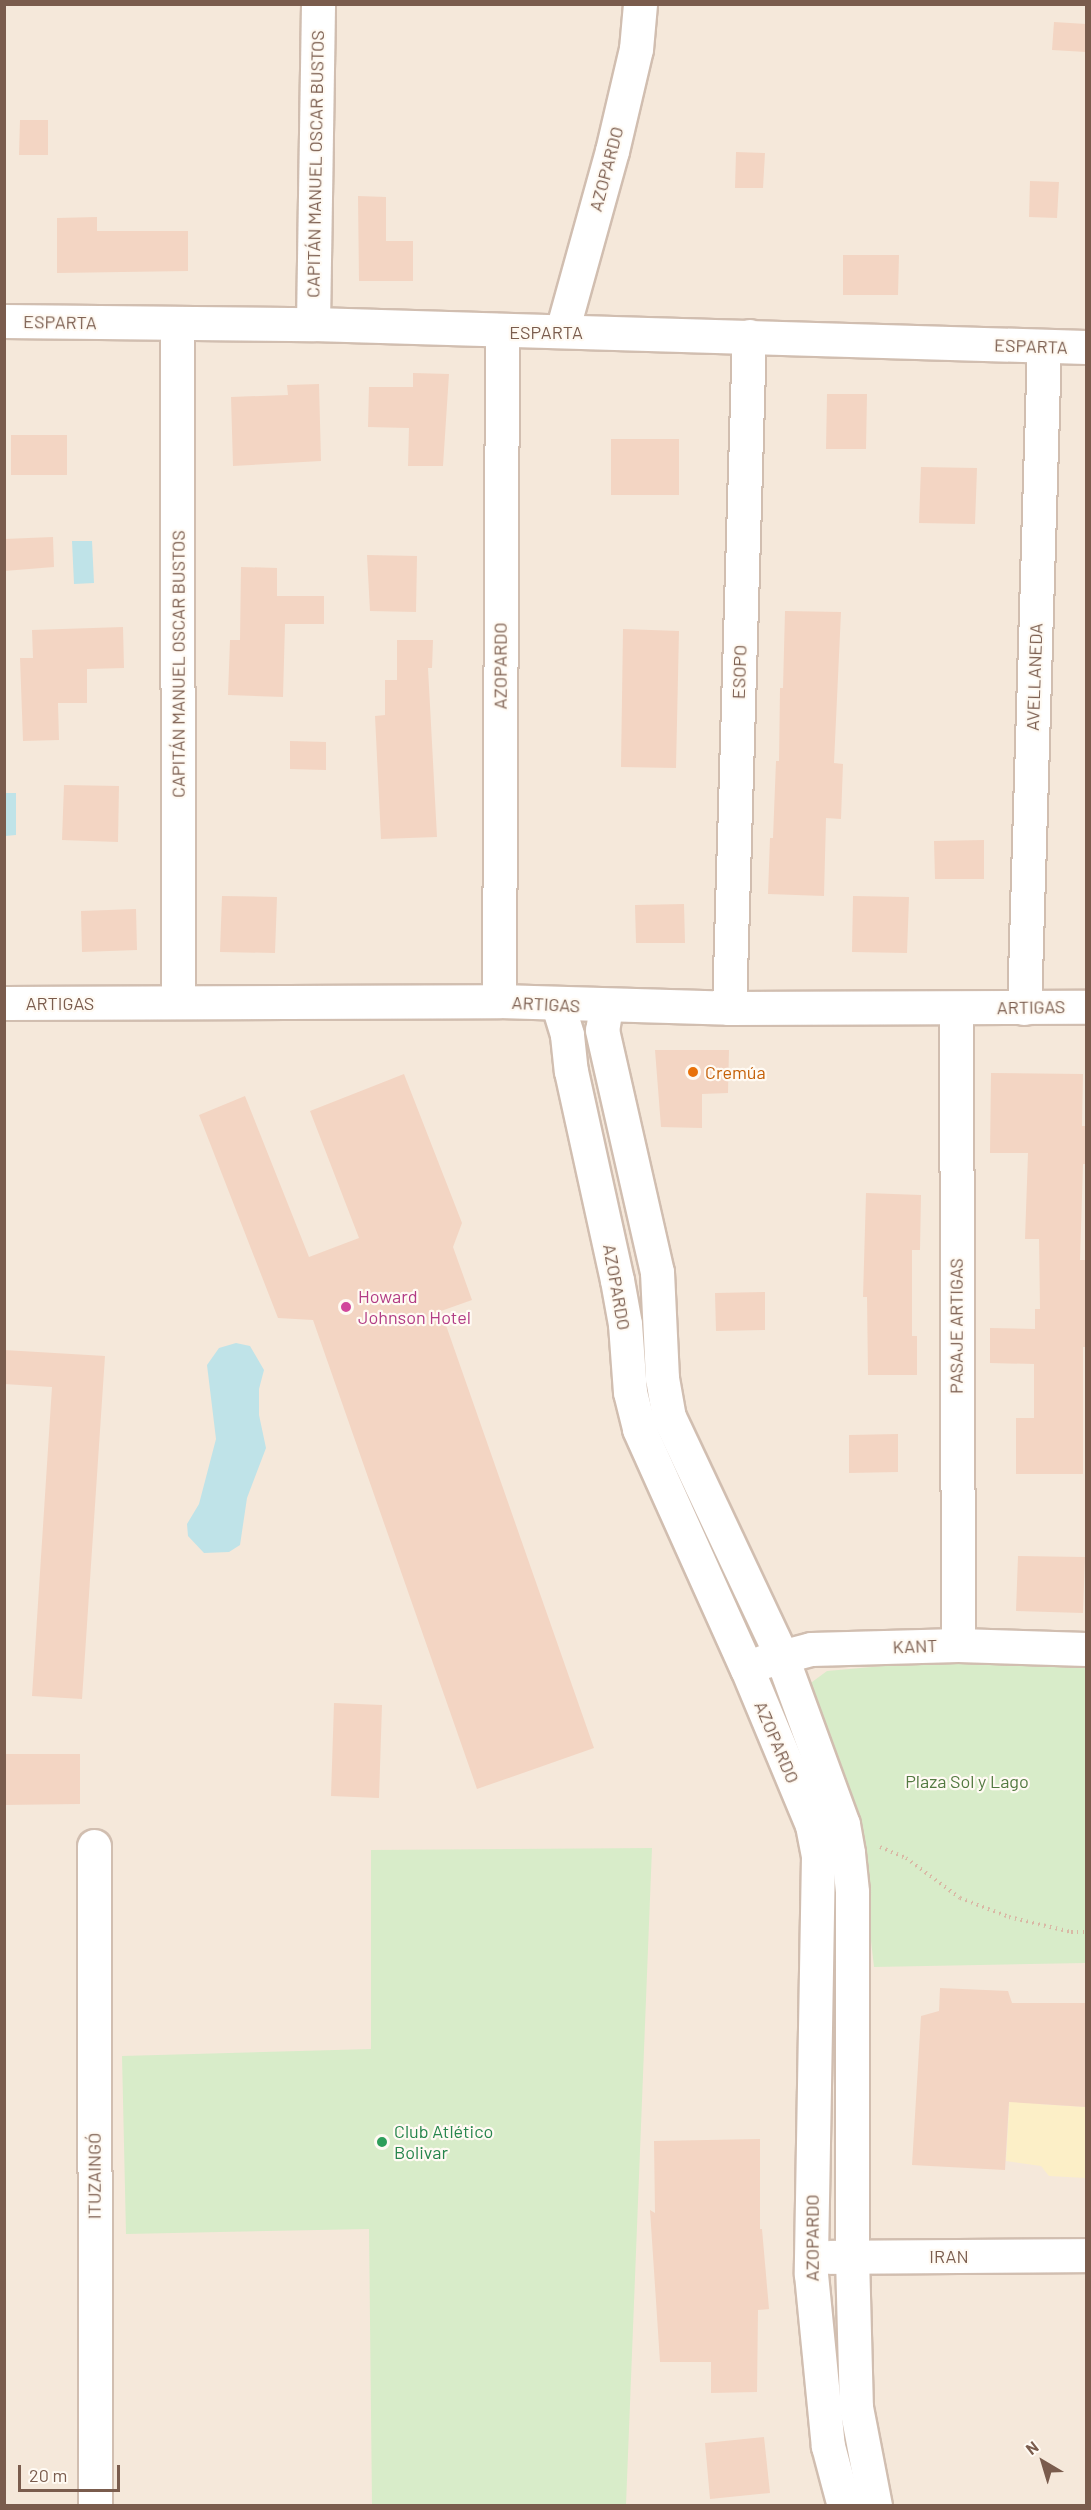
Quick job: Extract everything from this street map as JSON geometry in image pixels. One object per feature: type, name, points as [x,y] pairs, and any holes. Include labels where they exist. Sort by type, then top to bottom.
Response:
[{"type":"street","name":"CAPITÁN MANUEL OSCAR BUSTOS","points":[[313,324],[318,4]]},
{"type":"street","name":"AZOPARDO","points":[[562,331],[615,140],[636,49],[640,4]]},
{"type":"street","name":"ESPARTA","points":[[4,321],[177,325],[313,324],[502,332],[562,331],[1086,347]]},
{"type":"street","name":"CAPITÁN MANUEL OSCAR BUSTOS","points":[[177,325],[178,1002]]},
{"type":"street","name":"AZOPARDO","points":[[499,1001],[502,332]]},
{"type":"street","name":"ESOPO","points":[[729,1008],[749,336]]},
{"type":"street","name":"AVELLANEDA","points":[[1024,1008],[1044,347]]},
{"type":"street","name":"ARTIGAS","points":[[4,1003],[499,1001],[558,1005],[729,1008],[1086,1007]]},
{"type":"street","name":"AZOPARDO","points":[[558,1005],[567,1035],[571,1071],[617,1280],[625,1324],[630,1392],[639,1429],[747,1669],[812,1825],[818,1857],[811,2257],[828,2445],[844,2505]]},
{"type":"street","name":"AZOPARDO","points":[[606,1006],[602,1030],[657,1272],[662,1378],[669,1417],[781,1655],[845,1832],[852,1892],[852,2257],[856,2407],[876,2505]]},
{"type":"street","name":"PASAJE ARTIGAS","points":[[956,1008],[958,1645]]},
{"type":"street","name":"KANT","points":[[747,1669],[781,1655],[811,1649],[958,1645],[1086,1649]]},
{"type":"street","name":"ITUZAINGÓ","points":[[94,1846],[95,2505]]},
{"type":"street","name":"IRAN","points":[[811,2257],[1086,2255]]},
{"type":"path","points":[[845,1832],[906,1858],[960,1898],[1009,1917],[1071,1932],[1086,1932]]},
{"type":"shaded area","points":[[5,5],[1086,5],[1086,2505],[5,2505]]},
{"type":"green space","name":"Plaza Sol y Lago","points":[[950,1660],[1086,1667],[1086,1963],[874,1967],[859,1836],[808,1685],[827,1671]]},
{"type":"green space","name":"Club Atlético Bolivar","points":[[652,1848],[626,2505],[372,2505],[369,2229],[126,2234],[122,2056],[371,2049],[371,1850]]},
{"type":"sand","points":[[1011,2074],[1039,2076],[1038,2104],[1086,2107],[1086,2178],[1049,2176],[1041,2166],[1006,2161]]},
{"type":"water","points":[[72,541],[92,541],[94,583],[74,584]]},
{"type":"water","points":[[5,793],[16,793],[16,835],[5,836]]},
{"type":"water","points":[[236,1343],[250,1346],[264,1370],[259,1389],[259,1415],[266,1448],[247,1498],[240,1545],[229,1552],[204,1553],[188,1536],[187,1524],[199,1504],[216,1439],[207,1365],[219,1348]]},
{"type":"building","points":[[1054,22],[1086,24],[1086,52],[1052,50]]},
{"type":"building","points":[[20,120],[48,120],[48,155],[19,155]]},
{"type":"building","points":[[736,152],[765,153],[763,188],[735,188]]},
{"type":"building","points":[[1030,181],[1059,182],[1057,218],[1029,217]]},
{"type":"building","points":[[358,196],[386,197],[386,241],[413,241],[413,281],[359,281]]},
{"type":"building","points":[[97,217],[97,231],[188,231],[188,271],[57,273],[57,218]]},
{"type":"building","points":[[843,255],[899,255],[898,295],[843,295]]},
{"type":"building","points":[[413,373],[449,374],[443,466],[408,466],[409,428],[368,427],[369,387],[413,387]]},
{"type":"building","points":[[319,384],[321,461],[233,466],[231,397],[288,395],[287,385]]},
{"type":"building","points":[[827,394],[867,394],[866,449],[826,449]]},
{"type":"building","points":[[11,435],[67,435],[67,475],[11,475]]},
{"type":"building","points":[[611,439],[679,439],[679,495],[611,495]]},
{"type":"building","points":[[921,467],[977,468],[975,524],[919,523]]},
{"type":"building","points":[[53,537],[54,567],[4,571],[4,539]]},
{"type":"building","points":[[367,555],[417,556],[416,612],[370,611]]},
{"type":"building","points":[[241,567],[277,568],[277,596],[324,596],[324,624],[285,624],[283,697],[228,695],[230,640],[240,640]]},
{"type":"building","points":[[785,611],[841,612],[834,763],[843,764],[841,819],[826,818],[824,896],[768,894],[776,761],[779,761],[780,688],[783,688]]},
{"type":"building","points":[[123,627],[124,668],[87,669],[87,703],[58,703],[59,740],[23,741],[20,658],[33,658],[32,630]]},
{"type":"building","points":[[623,629],[679,631],[676,768],[621,767]]},
{"type":"building","points":[[397,640],[433,640],[432,668],[428,668],[437,837],[381,839],[375,716],[385,715],[385,680],[397,680]]},
{"type":"building","points":[[290,741],[326,742],[326,770],[290,769]]},
{"type":"building","points":[[64,785],[119,786],[118,842],[62,840]]},
{"type":"building","points":[[984,840],[984,879],[935,879],[934,841]]},
{"type":"building","points":[[222,896],[277,897],[275,953],[220,952]]},
{"type":"building","points":[[853,896],[909,897],[907,953],[852,952]]},
{"type":"building","points":[[684,904],[685,943],[636,943],[635,905]]},
{"type":"building","points":[[136,909],[137,950],[82,952],[81,911]]},
{"type":"building","name":"Cremúa","points":[[655,1050],[729,1050],[728,1093],[702,1094],[702,1128],[661,1127]]},
{"type":"building","points":[[991,1073],[1083,1074],[1082,1126],[1086,1126],[1086,1164],[1083,1164],[1080,1260],[1086,1260],[1083,1474],[1016,1474],[1016,1418],[1034,1418],[1034,1364],[990,1363],[990,1328],[1035,1329],[1035,1309],[1040,1309],[1039,1239],[1025,1239],[1028,1153],[990,1153]]},
{"type":"building","points":[[404,1074],[462,1223],[453,1247],[472,1300],[441,1311],[594,1748],[477,1789],[313,1320],[278,1318],[199,1115],[245,1096],[309,1257],[359,1238],[310,1111]]},
{"type":"building","points":[[866,1193],[921,1195],[920,1250],[912,1250],[912,1336],[917,1336],[917,1375],[868,1375],[867,1297],[863,1297]]},
{"type":"building","points":[[765,1292],[765,1330],[716,1331],[715,1293]]},
{"type":"building","points":[[4,1350],[105,1356],[82,1699],[32,1696],[52,1387],[4,1384]]},
{"type":"building","points":[[898,1434],[898,1472],[849,1473],[849,1435]]},
{"type":"building","points":[[1018,1556],[1085,1557],[1083,1613],[1016,1611]]},
{"type":"building","points":[[334,1703],[382,1705],[379,1798],[331,1796]]},
{"type":"building","points":[[4,1754],[80,1754],[80,1804],[4,1805]]},
{"type":"building","points":[[940,1988],[1008,1991],[1012,2003],[1086,2003],[1086,2107],[1009,2102],[1005,2170],[912,2165],[921,2016],[939,2011]]},
{"type":"building","points":[[760,2139],[760,2229],[762,2229],[769,2309],[758,2310],[757,2392],[711,2393],[711,2362],[660,2362],[650,2210],[655,2213],[654,2141]]},
{"type":"building","points":[[764,2437],[770,2493],[710,2499],[705,2443]]},
{"type":"place","name":"Cremúa","points":[[693,1072]]},
{"type":"place","name":"Howard Johnson Hotel","points":[[346,1307]]},
{"type":"place","name":"Club Atlético Bolivar","points":[[382,2142]]}]
